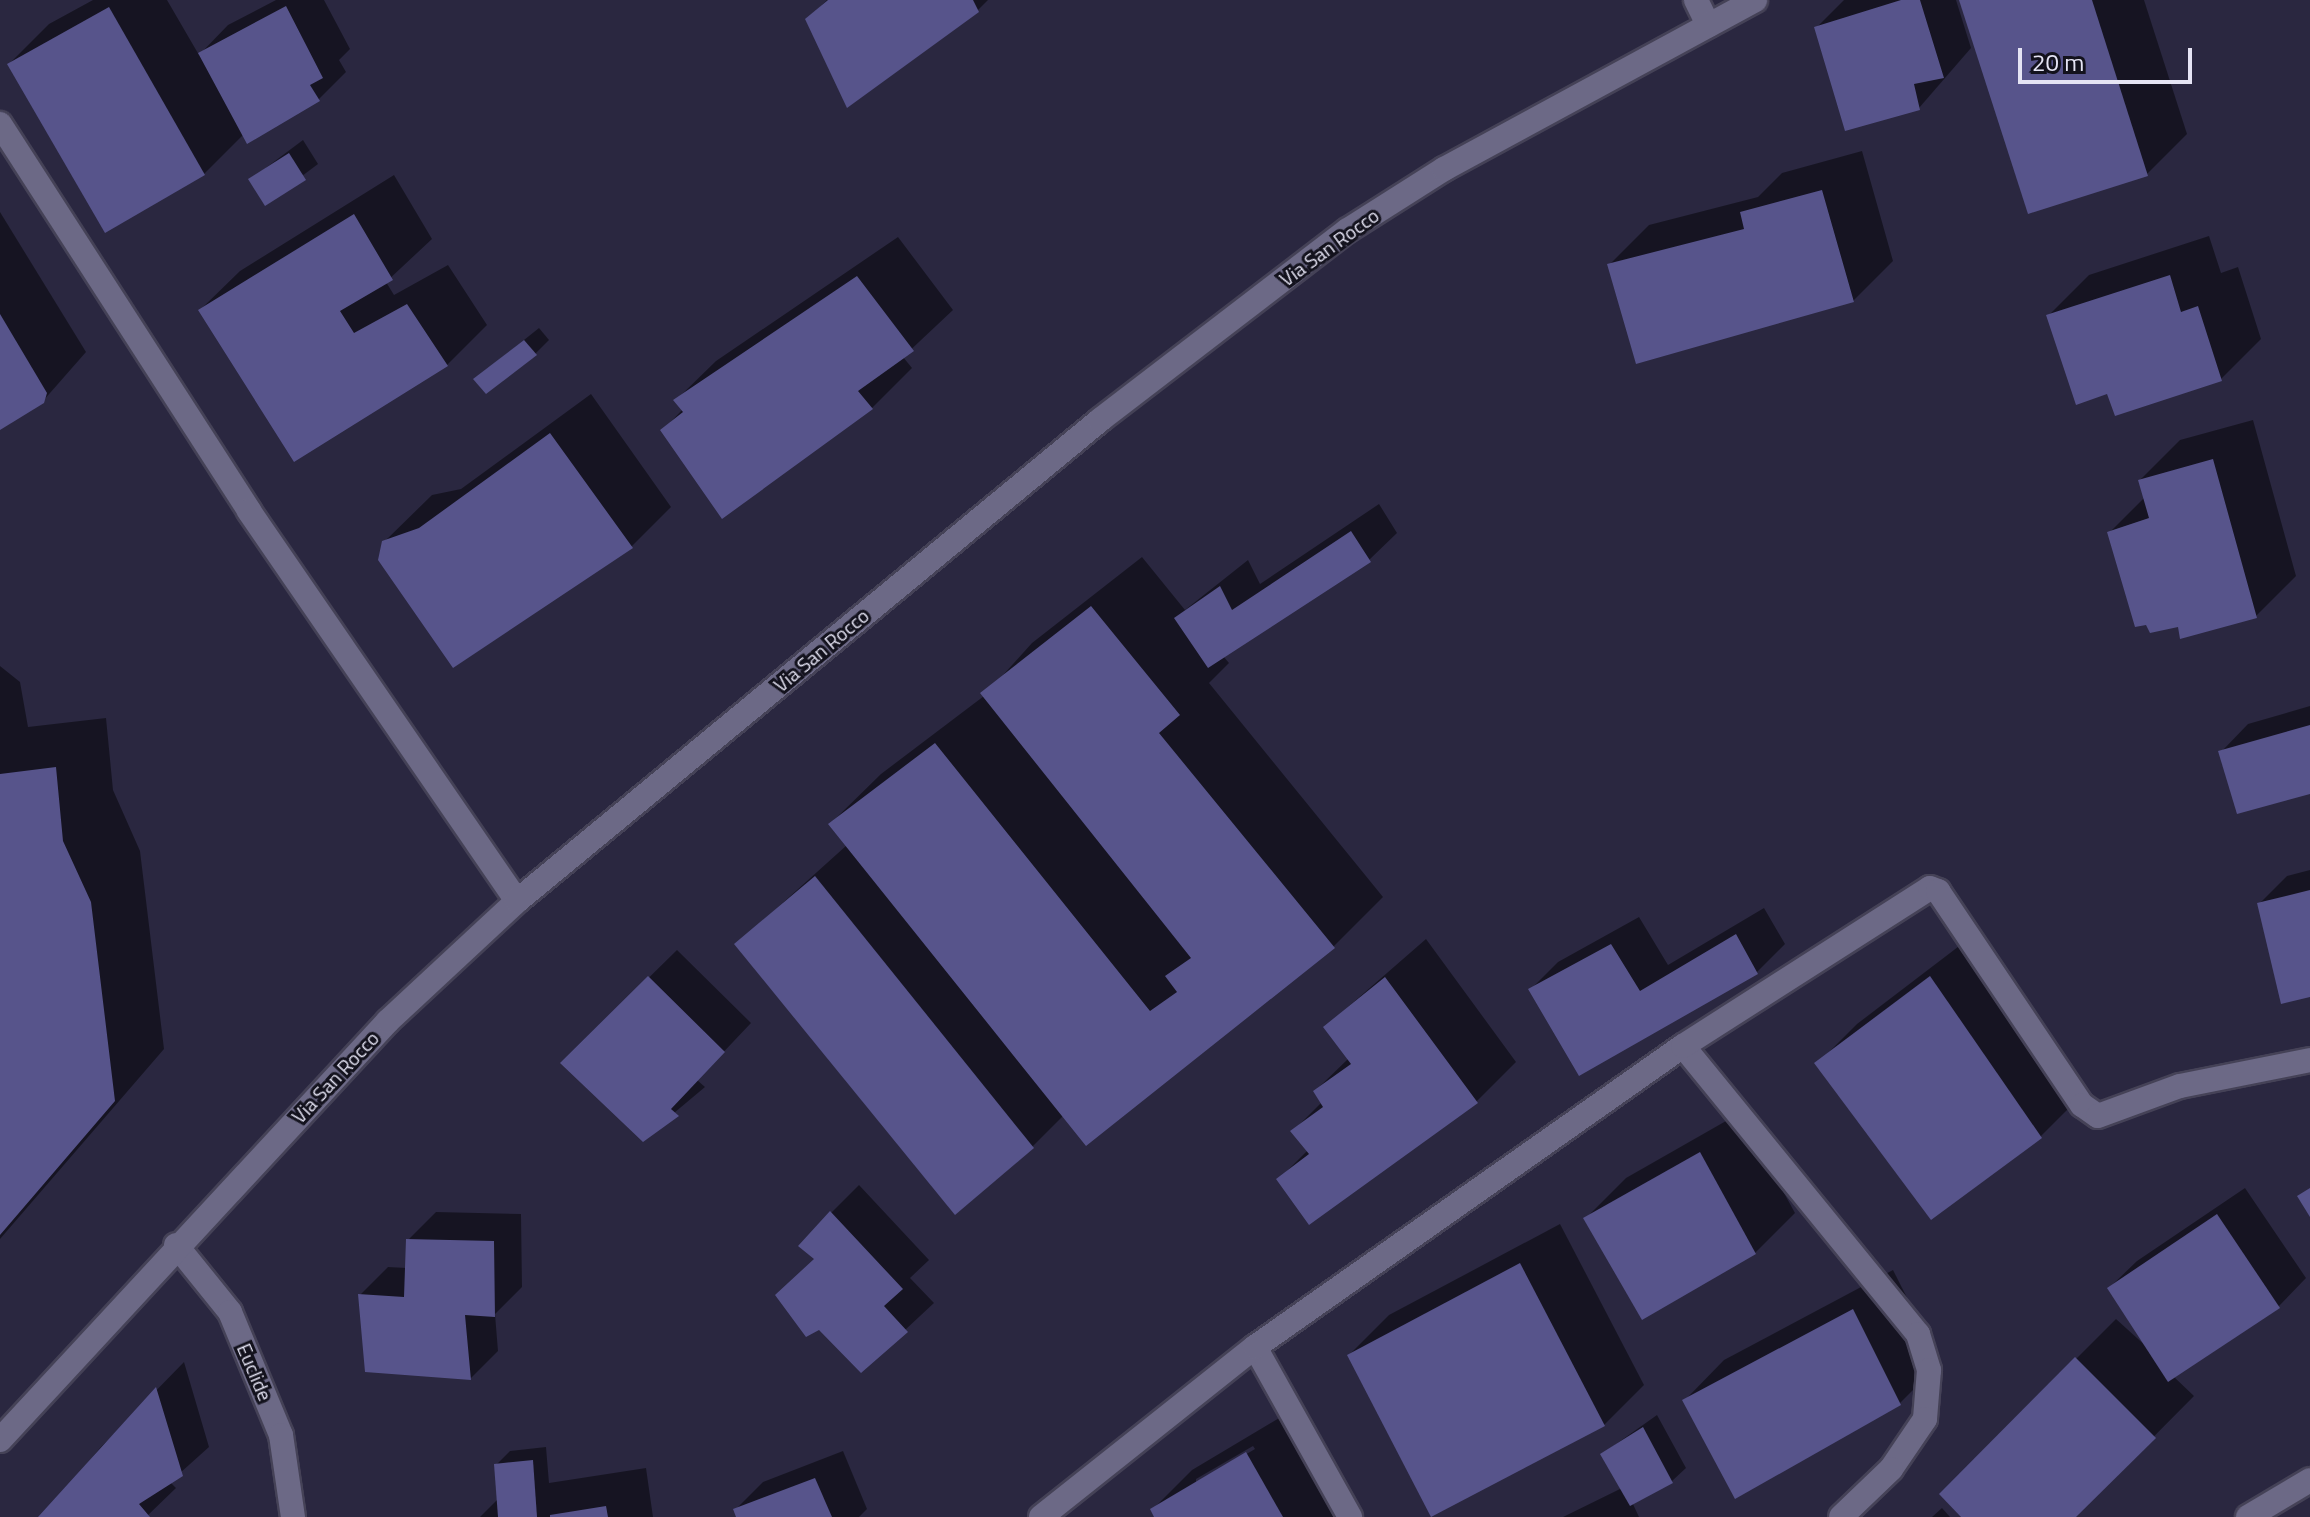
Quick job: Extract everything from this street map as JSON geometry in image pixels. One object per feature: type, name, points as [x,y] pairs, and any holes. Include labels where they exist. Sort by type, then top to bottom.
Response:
[{"type":"street","points":[[1696,0],[1708,25]]},
{"type":"street","name":"Via San Rocco","points":[[0,1440],[176,1245],[388,1021],[517,901],[1100,420],[1348,230],[1444,169],[1755,0]]},
{"type":"street","points":[[0,124],[249,511],[517,901]]},
{"type":"street","points":[[1041,1517],[1255,1347],[1683,1046],[1930,888],[1938,891],[2082,1105],[2098,1116],[2180,1086],[2310,1060]]},
{"type":"street","points":[[1683,1046],[1918,1334],[1929,1370],[1925,1419],[1891,1469],[1841,1517]]},
{"type":"street","name":"Euclide","points":[[176,1245],[230,1312],[281,1435],[293,1517]]},
{"type":"street","points":[[1255,1347],[1350,1517]]},
{"type":"street","points":[[2248,1517],[2310,1480]]},
{"type":"building","points":[[828,0],[973,0],[979,12],[847,108],[805,19]]},
{"type":"building","points":[[1901,0],[1920,0],[1944,78],[1914,84],[1920,110],[1845,131],[1814,27]]},
{"type":"building","points":[[1959,0],[2092,0],[2148,176],[2028,214]]},
{"type":"building","points":[[286,6],[323,78],[310,85],[320,101],[247,144],[198,53]]},
{"type":"building","points":[[109,7],[205,175],[105,233],[7,64]]},
{"type":"building","points":[[289,153],[306,180],[265,206],[248,179]]},
{"type":"building","points":[[1822,190],[1854,302],[1636,364],[1607,264],[1744,229],[1740,212]]},
{"type":"building","points":[[354,214],[393,280],[340,311],[354,333],[407,304],[448,366],[294,462],[198,310]]},
{"type":"building","points":[[2170,275],[2181,312],[2198,306],[2222,381],[2115,416],[2107,394],[2076,405],[2046,315]]},
{"type":"building","points":[[857,276],[914,351],[858,391],[873,409],[722,519],[660,430],[683,412],[673,400]]},
{"type":"building","points":[[0,314],[47,393],[44,403],[0,430]]},
{"type":"building","points":[[524,340],[537,355],[486,394],[473,379]]},
{"type":"building","points":[[550,433],[633,548],[453,668],[378,560],[382,541],[419,528]]},
{"type":"building","points":[[2213,459],[2257,618],[2180,639],[2178,627],[2150,633],[2146,625],[2135,627],[2107,532],[2149,518],[2138,480]]},
{"type":"building","points":[[1351,531],[1371,562],[1208,668],[1174,618],[1220,586],[1232,610]]},
{"type":"building","points":[[1091,606],[1180,715],[1159,733],[1335,948],[1086,1146],[828,824],[935,743],[1150,1011],[1177,992],[1165,976],[1191,958],[980,693]]},
{"type":"building","points":[[2310,725],[2310,794],[2237,814],[2218,751]]},
{"type":"building","points":[[56,767],[63,841],[91,902],[115,1101],[0,1235],[0,774]]},
{"type":"building","points":[[815,876],[1034,1148],[955,1215],[734,944]]},
{"type":"building","points":[[2310,890],[2310,997],[2281,1004],[2257,903]]},
{"type":"building","points":[[1736,934],[1758,974],[1579,1076],[1528,989],[1611,944],[1640,991]]},
{"type":"building","points":[[648,976],[725,1052],[671,1109],[679,1116],[643,1142],[560,1063]]},
{"type":"building","points":[[1930,976],[2042,1138],[1931,1220],[1814,1063]]},
{"type":"building","points":[[1385,977],[1478,1103],[1309,1225],[1276,1179],[1309,1154],[1290,1131],[1323,1107],[1313,1091],[1351,1064],[1323,1027]]},
{"type":"building","points":[[1700,1152],[1756,1254],[1642,1320],[1583,1218]]},
{"type":"building","points":[[2310,1188],[2310,1217],[2297,1196]]},
{"type":"building","points":[[830,1211],[903,1289],[884,1306],[908,1332],[861,1373],[819,1330],[806,1337],[775,1295],[814,1259],[798,1246]]},
{"type":"building","points":[[2217,1214],[2280,1308],[2168,1382],[2107,1288]]},
{"type":"building","points":[[406,1239],[494,1241],[495,1317],[465,1315],[471,1380],[365,1372],[358,1294],[404,1297]]},
{"type":"building","points":[[1520,1263],[1605,1426],[1431,1517],[1347,1355]]},
{"type":"building","points":[[1853,1309],[1901,1405],[1735,1499],[1682,1400]]},
{"type":"building","points":[[2075,1357],[2156,1438],[2076,1517],[1961,1517],[1939,1494]]},
{"type":"building","points":[[156,1387],[183,1476],[139,1504],[150,1517],[38,1517]]},
{"type":"building","points":[[1643,1427],[1673,1483],[1630,1506],[1600,1454]]},
{"type":"building","points":[[1246,1452],[1283,1517],[1154,1517],[1150,1509]]},
{"type":"building","points":[[533,1460],[537,1517],[498,1517],[494,1464]]},
{"type":"building","points":[[815,1478],[832,1517],[736,1517],[733,1509]]},
{"type":"building","points":[[606,1506],[608,1517],[550,1517],[550,1515]]}]
